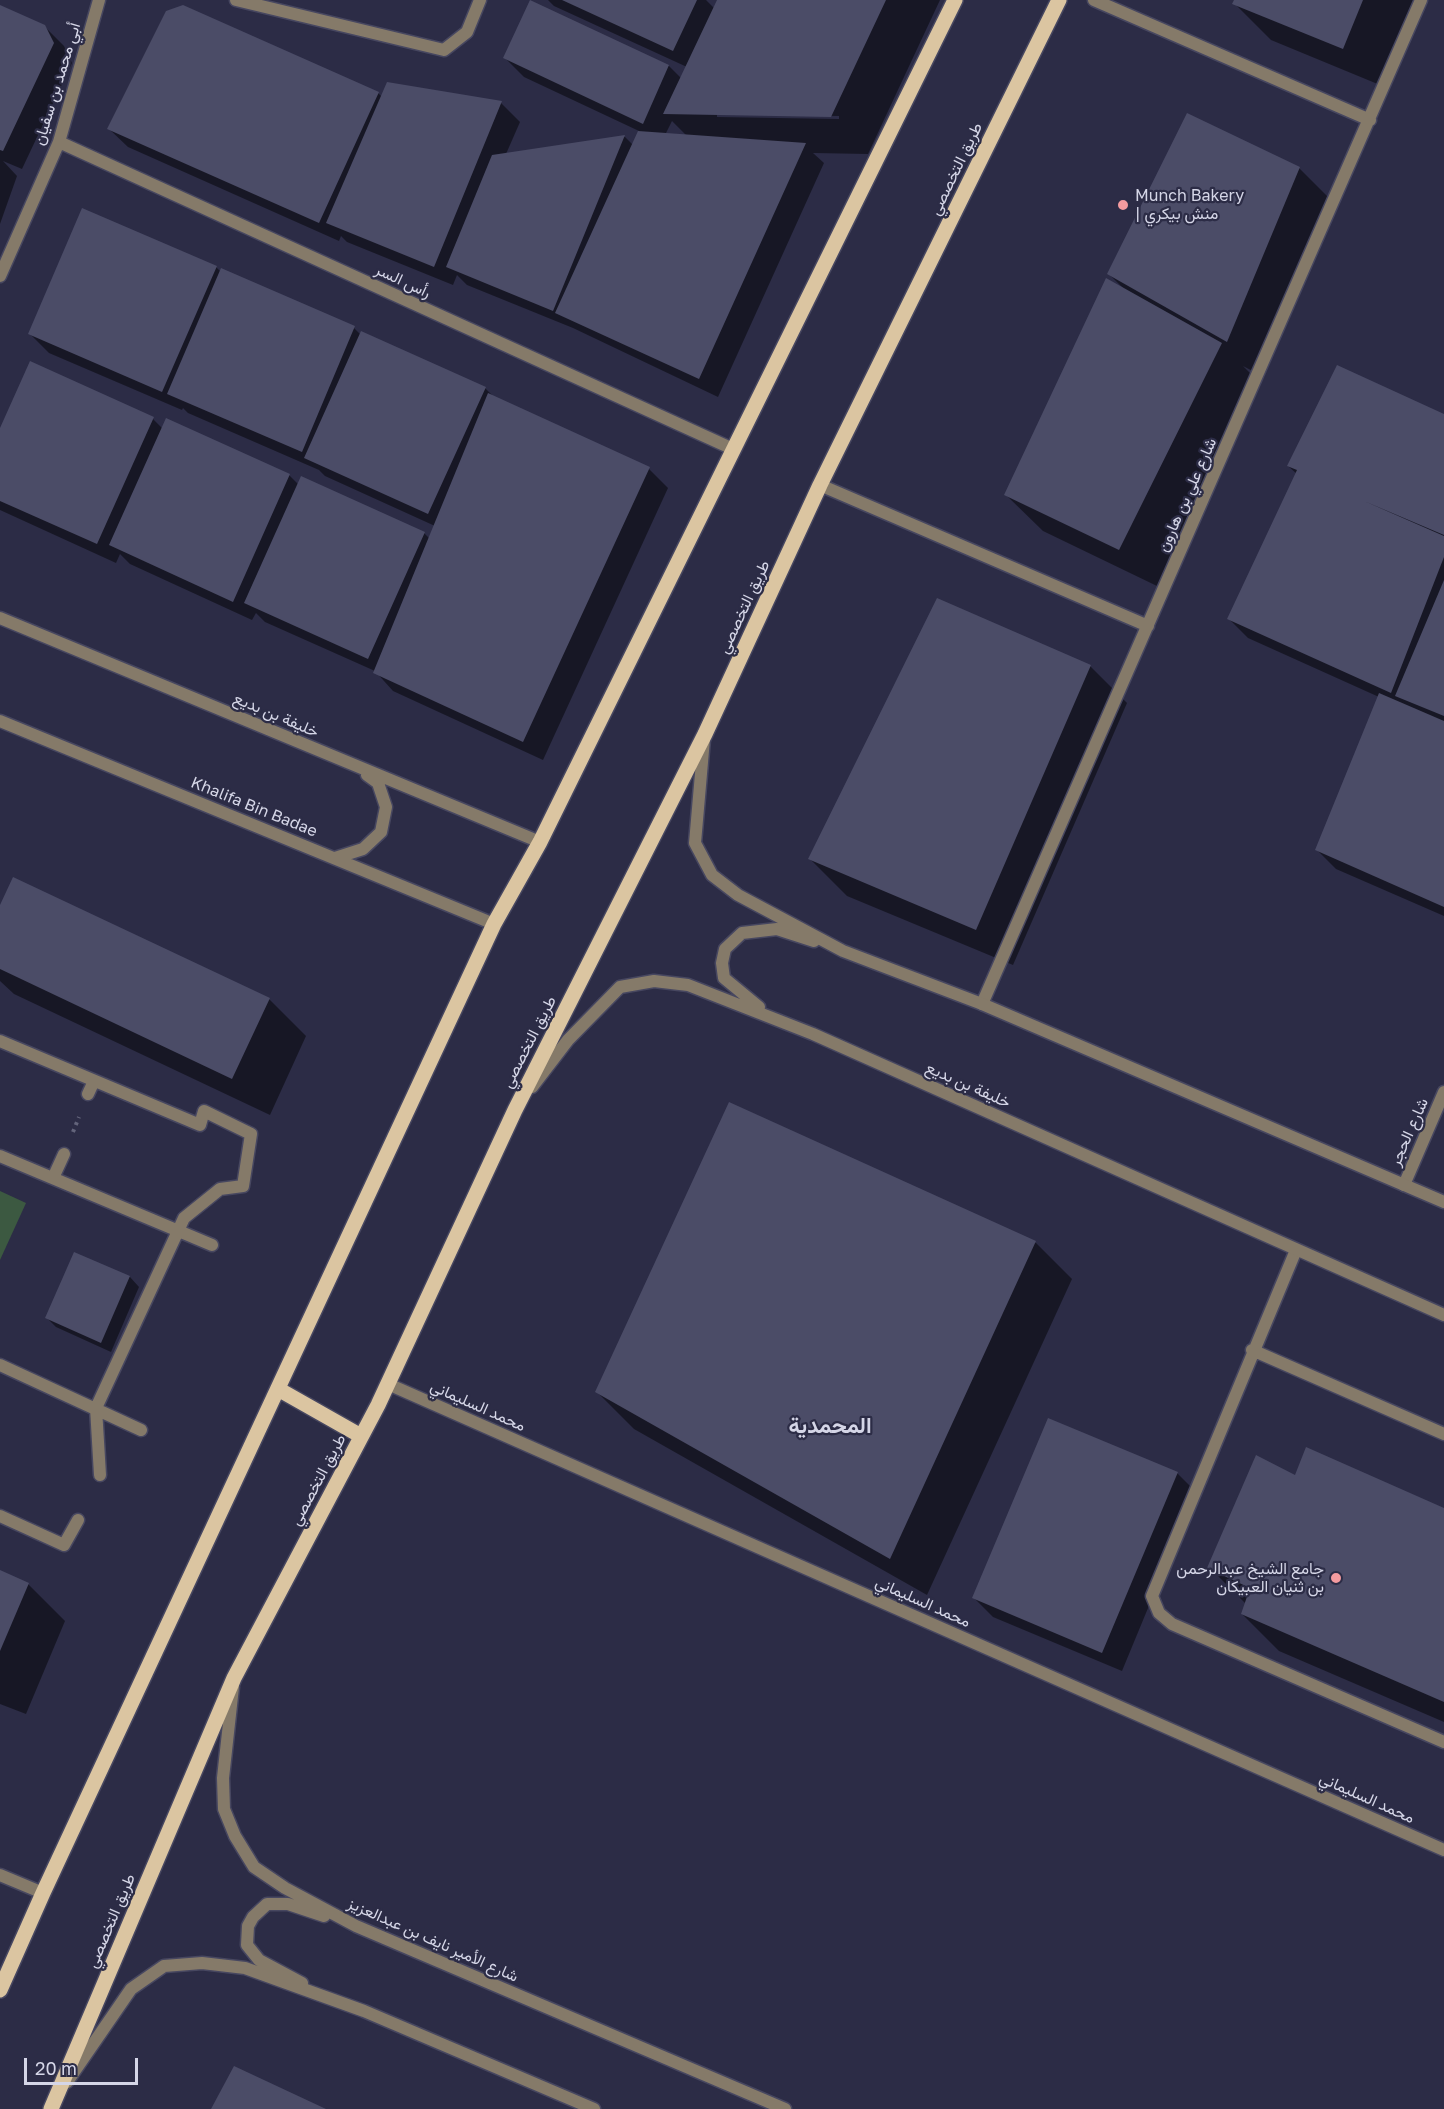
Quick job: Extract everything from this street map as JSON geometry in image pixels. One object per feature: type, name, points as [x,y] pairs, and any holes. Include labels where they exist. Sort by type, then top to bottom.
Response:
[{"type":"main road","points":[[0,1990],[494,924],[540,842],[955,0]]},
{"type":"main road","name":"طريق التخصصي","points":[[53,2105],[234,1678],[388,1384],[514,1110],[705,734],[820,485],[1059,0]]},
{"type":"main road","points":[[278,1389],[362,1436]]},
{"type":"street","name":"أبي محمد بن سفيان","points":[[0,276],[59,142],[99,0]]},
{"type":"street","points":[[236,0],[444,50],[467,32],[480,0]]},
{"type":"street","points":[[1094,0],[1370,120]]},
{"type":"street","name":"شارع علي بن هارون","points":[[982,1004],[1421,0]]},
{"type":"street","name":"رأس السر","points":[[59,142],[733,449]]},
{"type":"street","points":[[820,485],[1148,626]]},
{"type":"street","name":"خليفة بن بديع","points":[[0,618],[540,842]]},
{"type":"street","name":"Khalifa Bin Badae","points":[[0,721],[494,924]]},
{"type":"street","points":[[705,734],[695,843],[712,875],[738,895],[843,951]]},
{"type":"street","points":[[335,858],[363,849],[381,831],[386,807],[378,783],[359,768]]},
{"type":"street","points":[[813,1034],[764,1011],[724,978],[722,963],[725,949],[742,933],[777,929],[843,951],[982,1004],[1444,1202]]},
{"type":"street","name":"خليفة بن بديع","points":[[514,1110],[568,1040],[620,987],[654,981],[688,985],[813,1034],[1444,1315]]},
{"type":"street","points":[[0,1041],[200,1125],[204,1112],[251,1134],[243,1186],[220,1189],[184,1218],[96,1408],[100,1475]]},
{"type":"street","points":[[88,1094],[94,1081]]},
{"type":"street","name":"شارع الحجر","points":[[1404,1185],[1444,1092]]},
{"type":"street","points":[[53,1178],[64,1154]]},
{"type":"street","points":[[0,1156],[212,1245]]},
{"type":"street","points":[[1296,1250],[1252,1350],[1152,1596],[1159,1613],[1172,1624],[1444,1742]]},
{"type":"street","points":[[1252,1350],[1444,1434]]},
{"type":"street","points":[[0,1365],[141,1430]]},
{"type":"street","name":"محمد السليماني","points":[[388,1384],[1444,1850]]},
{"type":"street","points":[[0,1516],[64,1545],[78,1520]]},
{"type":"street","name":"شارع الأمير نايف بن عبدالعزيز","points":[[234,1678],[223,1778],[224,1809],[235,1836],[254,1868],[285,1888],[357,1926],[785,2109]]},
{"type":"street","points":[[0,1875],[43,1893]]},
{"type":"street","points":[[344,2004],[259,1960],[247,1945],[248,1926],[253,1917],[267,1905],[288,1904],[357,1926]]},
{"type":"street","points":[[53,2105],[131,1989],[164,1966],[202,1964],[245,1968],[344,2004],[594,2109]]},
{"type":"path","points":[[64,1154],[88,1094]]},
{"type":"green space","points":[[0,1191],[26,1203],[0,1260]]},
{"type":"building","points":[[530,0],[669,65],[643,124],[503,58]]},
{"type":"building","points":[[562,0],[697,0],[673,51]]},
{"type":"building","points":[[717,0],[886,0],[831,117],[663,114]]},
{"type":"building","points":[[1234,0],[1363,0],[1343,49],[1232,4]]},
{"type":"building","points":[[0,5],[45,25],[54,43],[3,151],[0,150]]},
{"type":"building","points":[[183,5],[379,92],[319,223],[107,129],[166,11]]},
{"type":"building","points":[[387,82],[502,101],[434,267],[326,223]]},
{"type":"building","points":[[1187,113],[1300,167],[1227,342],[1107,274]]},
{"type":"building","points":[[638,131],[806,143],[699,379],[555,313]]},
{"type":"building","points":[[625,135],[553,311],[446,267],[492,155]]},
{"type":"building","points":[[82,208],[217,266],[162,392],[28,334]]},
{"type":"building","points":[[221,268],[355,326],[302,452],[167,394]]},
{"type":"building","points":[[1106,278],[1222,343],[1119,550],[1004,495]]},
{"type":"building","points":[[361,331],[486,387],[428,514],[304,458]]},
{"type":"building","points":[[30,361],[154,417],[97,544],[0,501],[0,428]]},
{"type":"building","points":[[1337,365],[1444,414],[1444,535],[1364,501],[1444,536],[1444,557],[1391,693],[1227,619],[1297,470],[1287,466]]},
{"type":"building","points":[[488,393],[650,467],[523,742],[373,673]]},
{"type":"building","points":[[166,418],[290,474],[233,602],[109,545]]},
{"type":"building","points":[[301,476],[425,532],[368,659],[244,603]]},
{"type":"building","points":[[1444,580],[1444,716],[1395,696]]},
{"type":"building","points":[[937,598],[1091,665],[976,930],[808,859]]},
{"type":"building","points":[[1379,693],[1444,721],[1444,907],[1315,850]]},
{"type":"building","points":[[13,877],[270,998],[232,1079],[0,969],[0,905]]},
{"type":"building","points":[[729,1102],[1036,1241],[890,1559],[595,1392]]},
{"type":"building","points":[[74,1252],[130,1276],[101,1343],[45,1318]]},
{"type":"building","points":[[1048,1418],[1178,1472],[1102,1653],[972,1598]]},
{"type":"building","name":"جامع الشيخ عبدالرحمن بن ثنيان العبيكان","points":[[1306,1447],[1444,1508],[1444,1702],[1241,1614],[1250,1588],[1207,1568],[1256,1455],[1295,1475]]},
{"type":"building","points":[[0,1570],[29,1583],[0,1651]]},
{"type":"building","points":[[234,2066],[326,2109],[211,2109]]},
{"type":"place","name":"Munch Bakery | منش بيكري","points":[[1123,205]]},
{"type":"place","name":"جامع الشيخ عبدالرحمن بن ثنيان العبيكان","points":[[1336,1578]]},
{"type":"district","name":"المحمدية","points":[[830,1426]]}]
